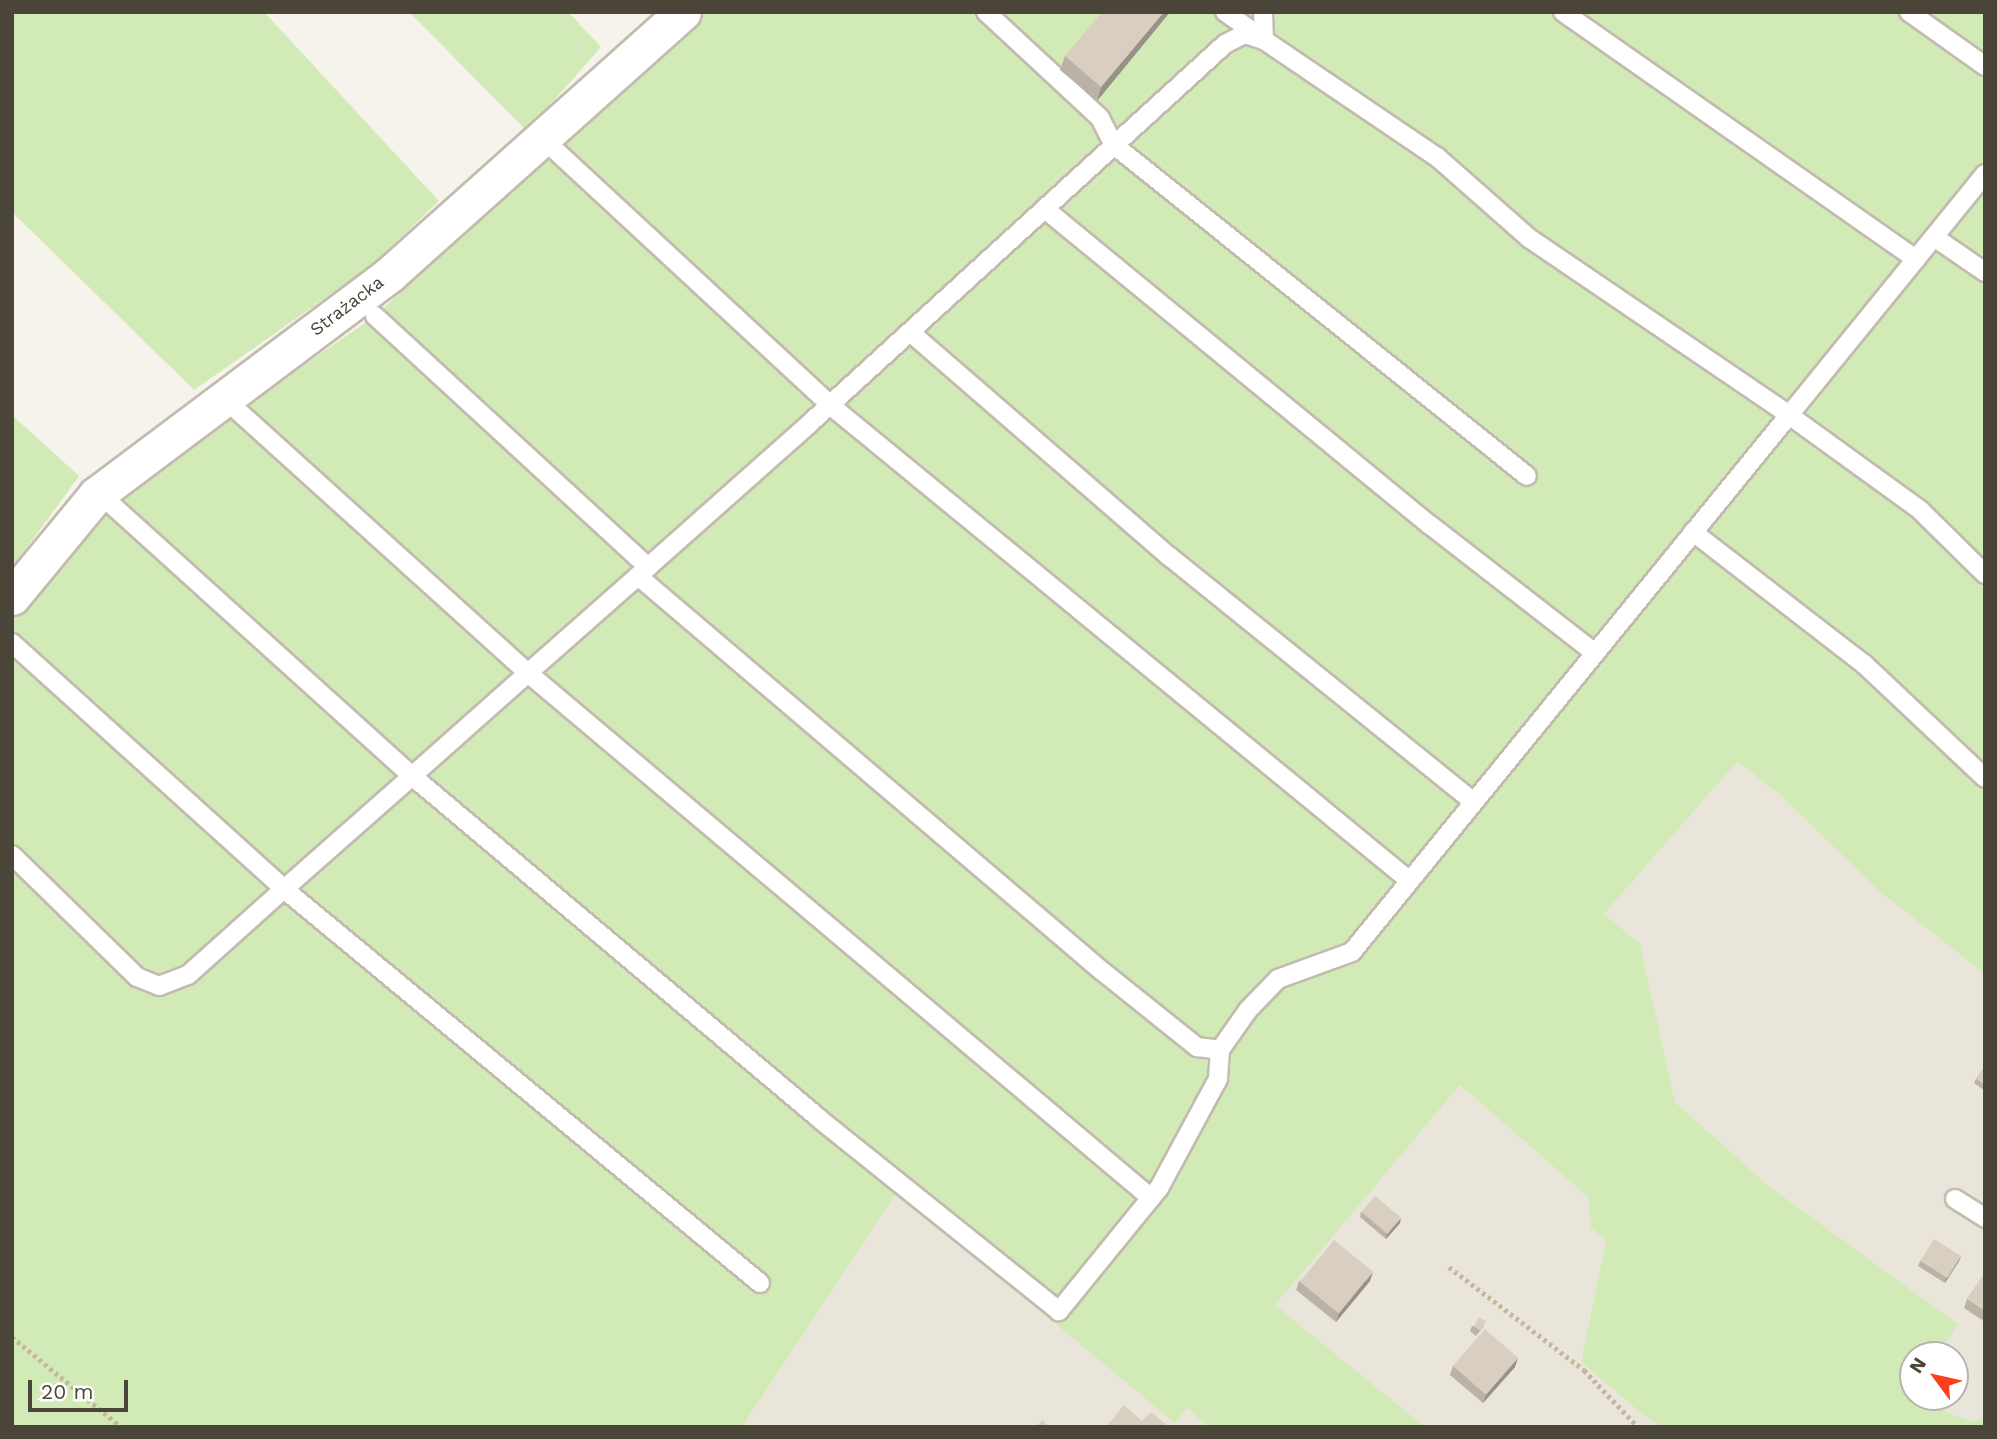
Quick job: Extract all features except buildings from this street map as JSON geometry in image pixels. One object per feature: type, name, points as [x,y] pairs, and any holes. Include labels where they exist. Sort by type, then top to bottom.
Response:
[{"type":"street","name":"Strażacka","points":[[12,597],[96,495],[390,274],[683,12]]},
{"type":"lane","points":[[986,12],[1100,118],[1114,145],[1527,477]]},
{"type":"lane","points":[[1225,12],[1437,157],[1529,238],[1789,415],[1920,510],[1985,574]]},
{"type":"lane","points":[[1263,12],[1264,40]]},
{"type":"lane","points":[[1563,12],[1916,259]]},
{"type":"lane","points":[[1909,12],[1985,66]]},
{"type":"lane","points":[[12,855],[136,976],[159,986],[188,975],[830,405],[1225,44],[1245,34],[1264,40]]},
{"type":"lane","points":[[555,150],[830,405],[1409,881]]},
{"type":"lane","points":[[108,501],[412,776],[821,1120],[1059,1311],[1151,1198],[1218,1079],[1220,1050],[1248,1010],[1278,979],[1352,952],[1985,174]]},
{"type":"lane","points":[[1045,209],[1430,525],[1595,653]]},
{"type":"lane","points":[[1934,237],[1985,272]]},
{"type":"lane","points":[[375,316],[643,572],[1102,971],[1196,1047],[1220,1050]]},
{"type":"lane","points":[[910,332],[1170,557],[1474,802]]},
{"type":"lane","points":[[238,411],[528,673],[1151,1198]]},
{"type":"lane","points":[[1693,532],[1864,664],[1985,778]]},
{"type":"lane","points":[[12,643],[284,890],[760,1283]]},
{"type":"lane","points":[[1955,1199],[1985,1217]]},
{"type":"path","points":[[1449,1267],[1584,1370],[1638,1427]]},
{"type":"path","points":[[12,1337],[121,1427]]},
{"type":"shaded area","points":[[1737,762],[1780,795],[1880,892],[1985,974],[1985,1427],[1892,1427],[1903,1411],[1969,1411],[1969,1341],[1945,1341],[1958,1324],[1770,1187],[1675,1102],[1640,945],[1604,914]]},
{"type":"shaded area","points":[[1460,1085],[1588,1197],[1591,1227],[1606,1240],[1581,1362],[1661,1427],[742,1427],[897,1192],[1175,1422]]},
{"type":"green space","points":[[12,12],[264,12],[439,201],[371,266],[194,390],[12,212]]},
{"type":"green space","points":[[409,12],[568,12],[601,47],[527,131]]},
{"type":"green space","points":[[704,12],[1985,12],[1985,974],[1880,892],[1780,795],[1737,762],[1604,914],[1640,944],[1675,1102],[1770,1187],[1958,1324],[1946,1341],[1899,1341],[1899,1411],[1944,1411],[1973,1422],[1985,1417],[1985,1427],[1661,1427],[1581,1362],[1606,1240],[1591,1228],[1588,1197],[1460,1085],[1275,1305],[1425,1427],[1209,1427],[1187,1408],[1175,1423],[897,1192],[742,1427],[12,1427],[12,617],[108,501],[375,316]]},
{"type":"green space","points":[[12,415],[79,476],[12,568]]}]
